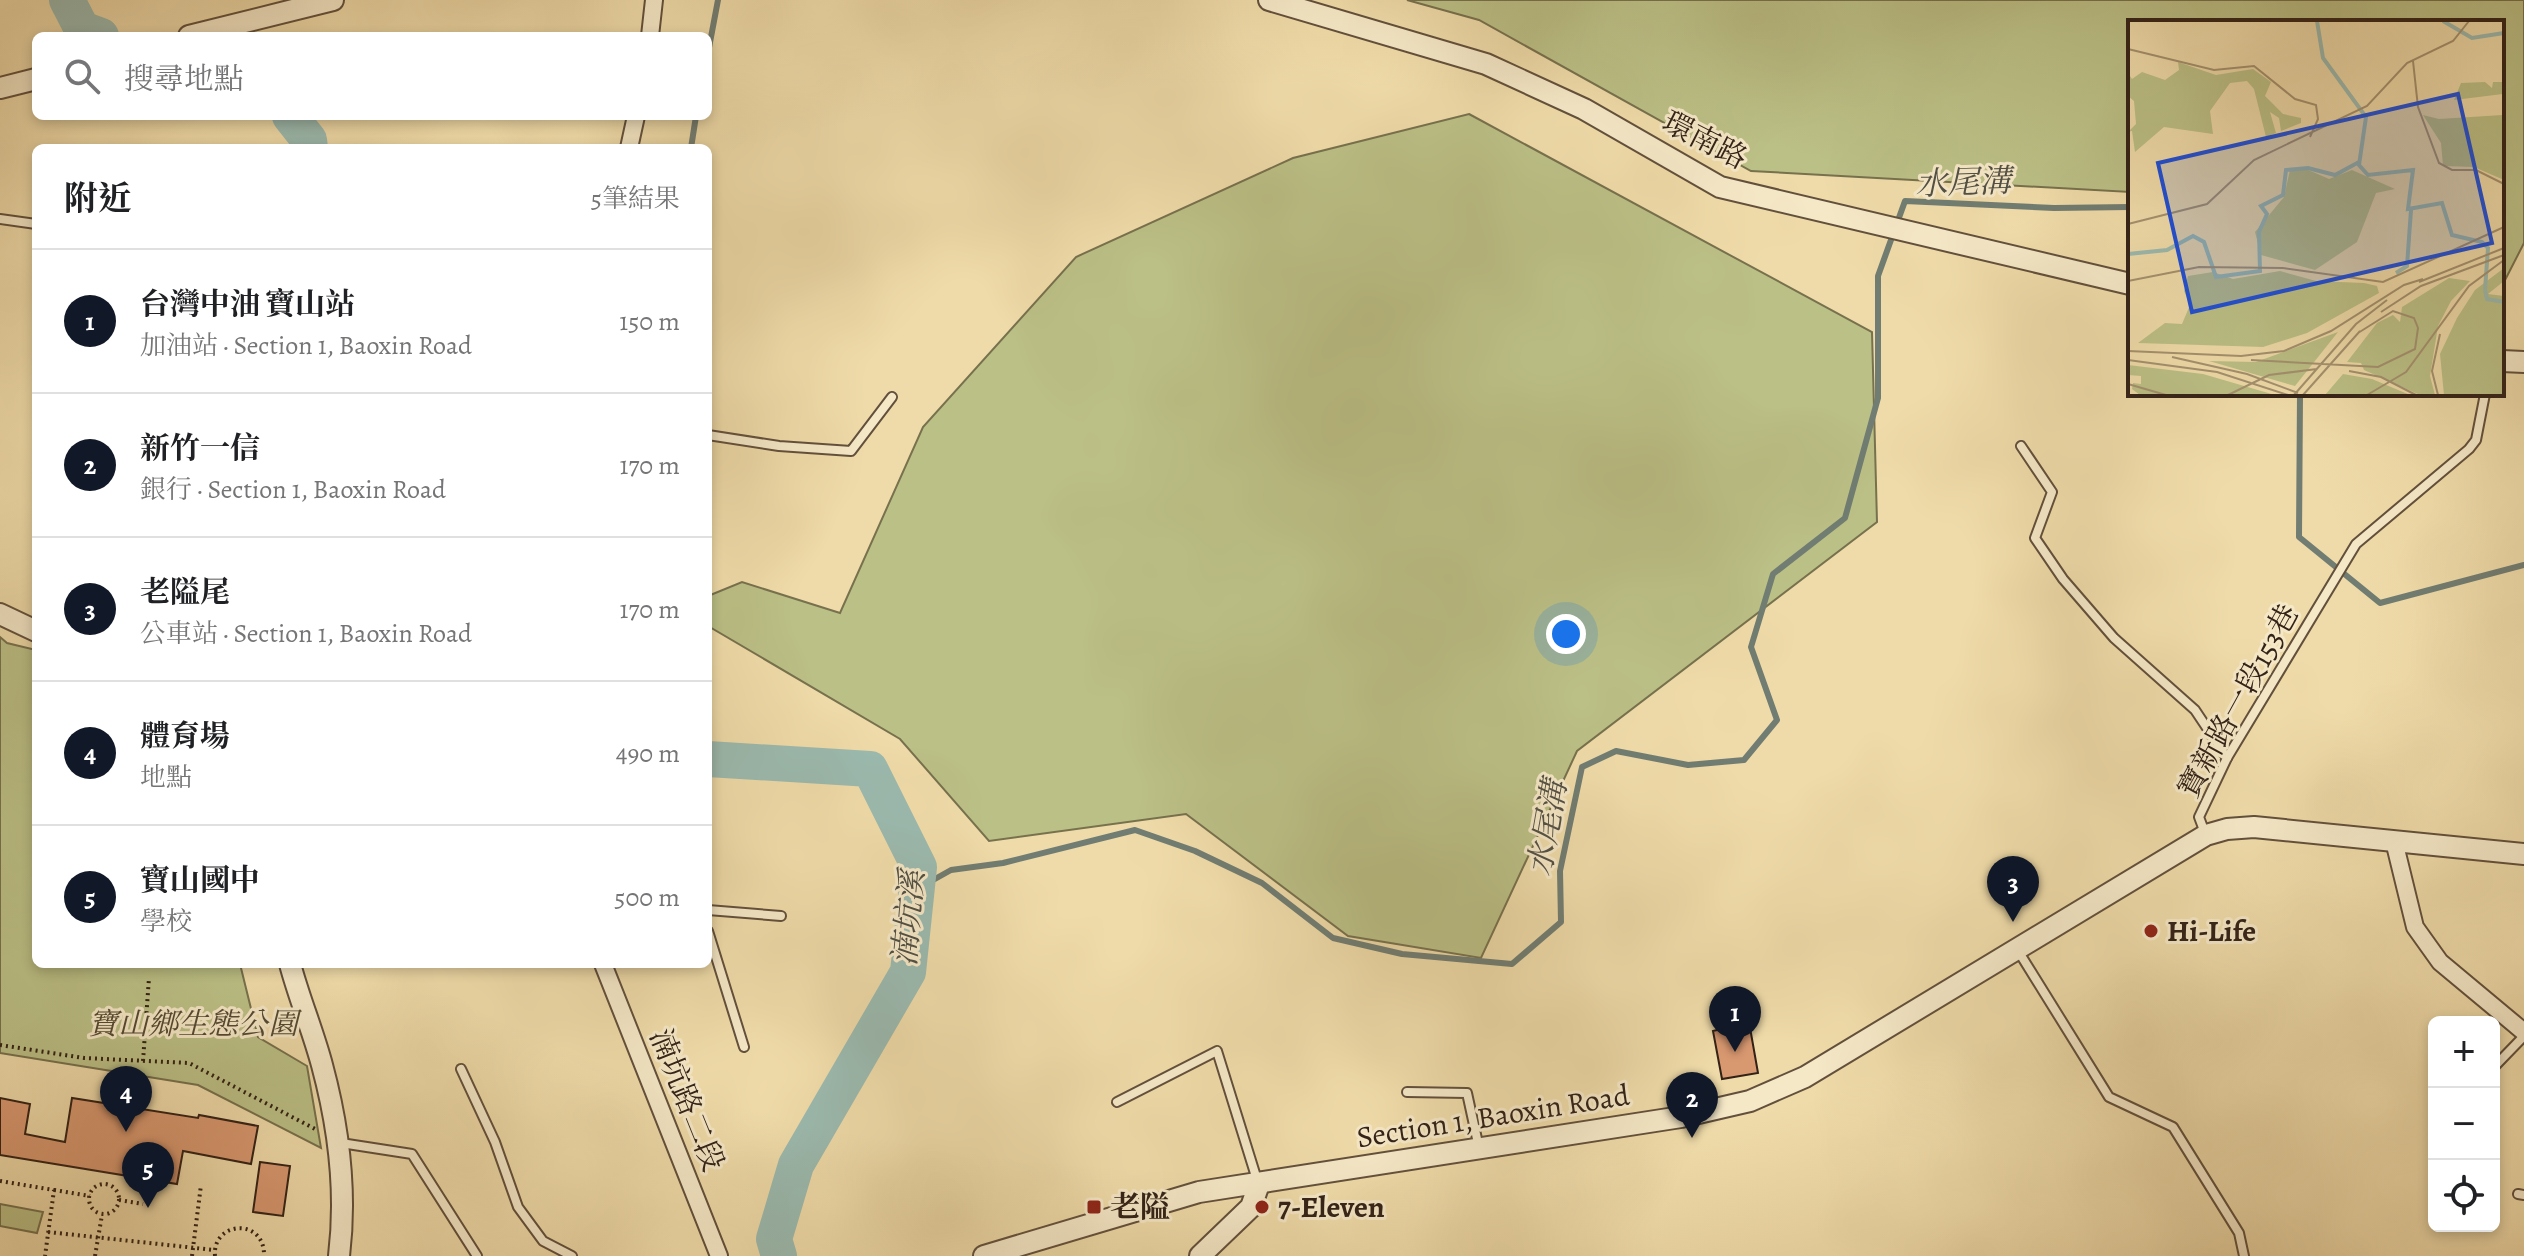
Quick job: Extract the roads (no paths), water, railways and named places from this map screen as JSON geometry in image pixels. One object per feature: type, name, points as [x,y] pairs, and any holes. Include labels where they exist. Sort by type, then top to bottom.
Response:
[{"type":"street","points":[[650,32],[654,0]]},
{"type":"street","name":"環南路","points":[[1269,0],[1486,64],[1584,109],[1720,187],[2128,284]]},
{"type":"street","points":[[205,32],[327,1]]},
{"type":"street","points":[[0,88],[32,80]]},
{"type":"street","points":[[630,144],[635,120]]},
{"type":"street","points":[[2504,361],[2524,362]]},
{"type":"street","points":[[0,614],[32,629]]},
{"type":"street","name":"Section 1, Baoxin Road","points":[[984,1256],[1199,1192],[1681,1117],[1750,1101],[1805,1077],[2206,835],[2227,829],[2254,827],[2524,854]]},
{"type":"street","points":[[2394,841],[2415,927],[2440,962],[2524,1034]]},
{"type":"street","points":[[291,968],[322,1066],[340,1143],[343,1222],[339,1256]]},
{"type":"street","name":"湳坑路二段","points":[[605,968],[719,1256]]},
{"type":"street","points":[[1200,1256],[1251,1207],[1259,1184]]},
{"type":"lane","points":[[0,219],[32,223]]},
{"type":"lane","name":"寶新路一段153巷","points":[[2206,835],[2199,817],[2227,758],[2326,591],[2356,544],[2469,449],[2476,440],[2485,396]]},
{"type":"lane","points":[[712,436],[779,446],[851,451],[892,397]]},
{"type":"lane","points":[[2021,446],[2052,492],[2035,538],[2063,579],[2114,638],[2195,710],[2227,758]]},
{"type":"lane","points":[[712,910],[781,916]]},
{"type":"lane","points":[[712,944],[744,1047]]},
{"type":"lane","points":[[2017,948],[2109,1097],[2173,1127],[2239,1233],[2244,1256]]},
{"type":"lane","points":[[2500,1060],[2524,1034]]},
{"type":"lane","points":[[1117,1102],[1217,1051],[1259,1184]]},
{"type":"lane","points":[[461,1069],[495,1142],[518,1207],[543,1241],[572,1256]]},
{"type":"lane","points":[[1407,1092],[1467,1093],[1480,1149]]},
{"type":"lane","points":[[340,1143],[412,1154],[477,1256]]},
{"type":"waterway","name":"湳坑溪","points":[[67,0],[82,29],[90,32]]},
{"type":"waterway","points":[[712,32],[718,0]]},
{"type":"waterway","name":"湳坑溪","points":[[293,120],[310,144]]},
{"type":"waterway","points":[[692,144],[695,120]]},
{"type":"waterway","name":"水尾溝","points":[[917,889],[951,870],[1003,863],[1135,830],[1195,851],[1262,883],[1333,938],[1402,954],[1512,964],[1561,922],[1560,871],[1582,767],[1616,751],[1688,765],[1744,760],[1777,720],[1751,647],[1773,574],[1845,518],[1878,398],[1878,276],[1905,201],[2054,208],[2128,207]]},
{"type":"waterway","name":"水尾溝","points":[[2300,396],[2299,537],[2380,603],[2524,565]]},
{"type":"waterway","name":"湳坑溪","points":[[712,759],[870,769],[919,867],[908,972],[796,1165],[774,1239],[779,1256]]},
{"type":"place","name":"老隘尾","points":[[2013,922]]},
{"type":"place","name":"Hi-Life","points":[[2151,931]]},
{"type":"place","name":"台灣中油 寶山站","points":[[1735,1052]]},
{"type":"place","name":"體育場","points":[[126,1132]]},
{"type":"place","name":"新竹一信","points":[[1692,1138]]},
{"type":"place","name":"老隘","points":[[1094,1207]]},
{"type":"place","name":"7-Eleven","points":[[1262,1207]]},
{"type":"place","name":"寶山國中","points":[[148,1208]]},
{"type":"park label","name":"寶山鄉生態公園","points":[[193,1024]]}]
